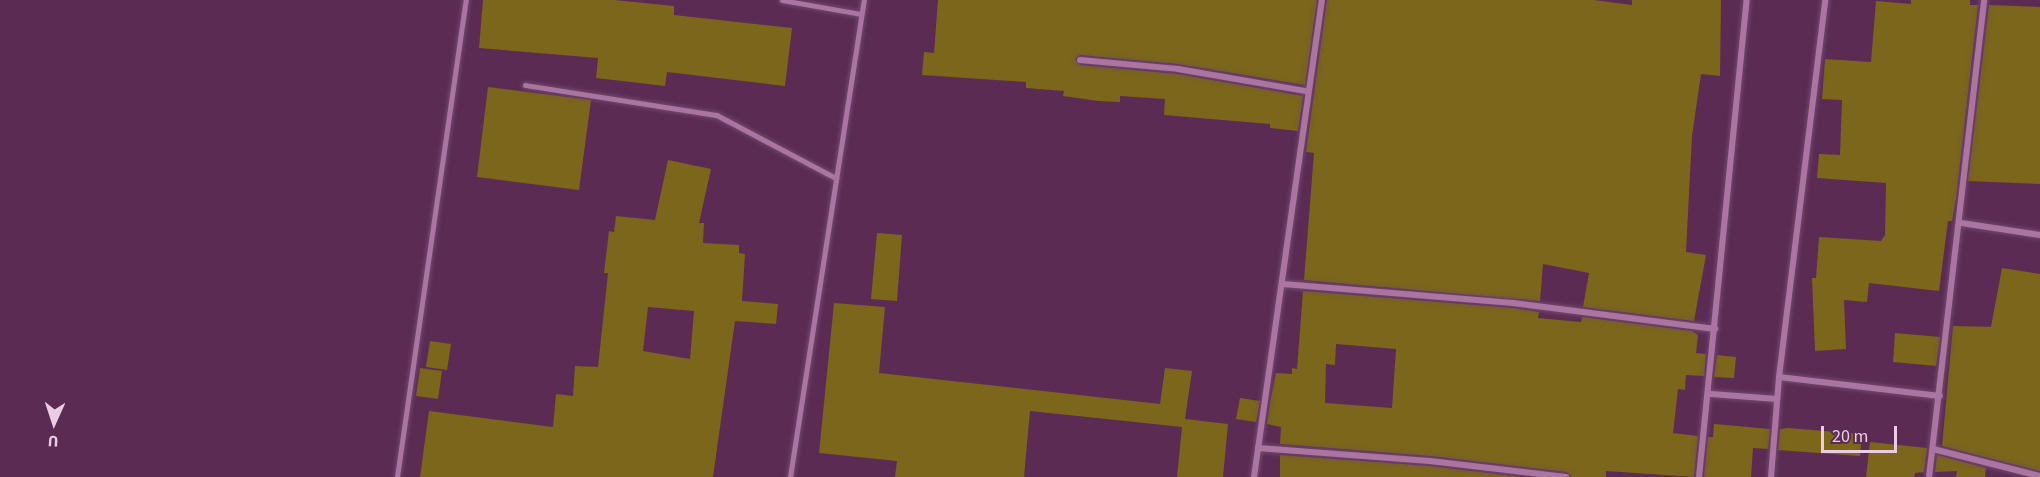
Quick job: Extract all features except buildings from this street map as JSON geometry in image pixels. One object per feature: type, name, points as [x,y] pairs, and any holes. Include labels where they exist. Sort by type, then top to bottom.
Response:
[{"type":"street","points":[[1254,477],[1283,284],[1306,91],[1322,0]]},
{"type":"street","points":[[1699,477],[1711,394],[1731,130],[1747,0]]},
{"type":"street","points":[[1771,477],[1779,377],[1825,0]]},
{"type":"street","points":[[1929,477],[1960,224],[1983,0]]},
{"type":"street","points":[[1080,60],[1178,69],[1306,91]]},
{"type":"street","points":[[1960,224],[2040,235]]},
{"type":"street","points":[[1283,284],[1513,303],[1715,329]]},
{"type":"street","points":[[1779,377],[1940,396]]},
{"type":"street","points":[[1711,394],[1777,399]]},
{"type":"street","points":[[1258,448],[1430,461],[1566,477]]},
{"type":"street","points":[[1933,449],[2040,476]]},
{"type":"lane","points":[[397,477],[466,0]]},
{"type":"lane","points":[[782,0],[861,14]]},
{"type":"lane","points":[[790,477],[864,0]]},
{"type":"lane","points":[[525,85],[717,115],[836,178]]}]
